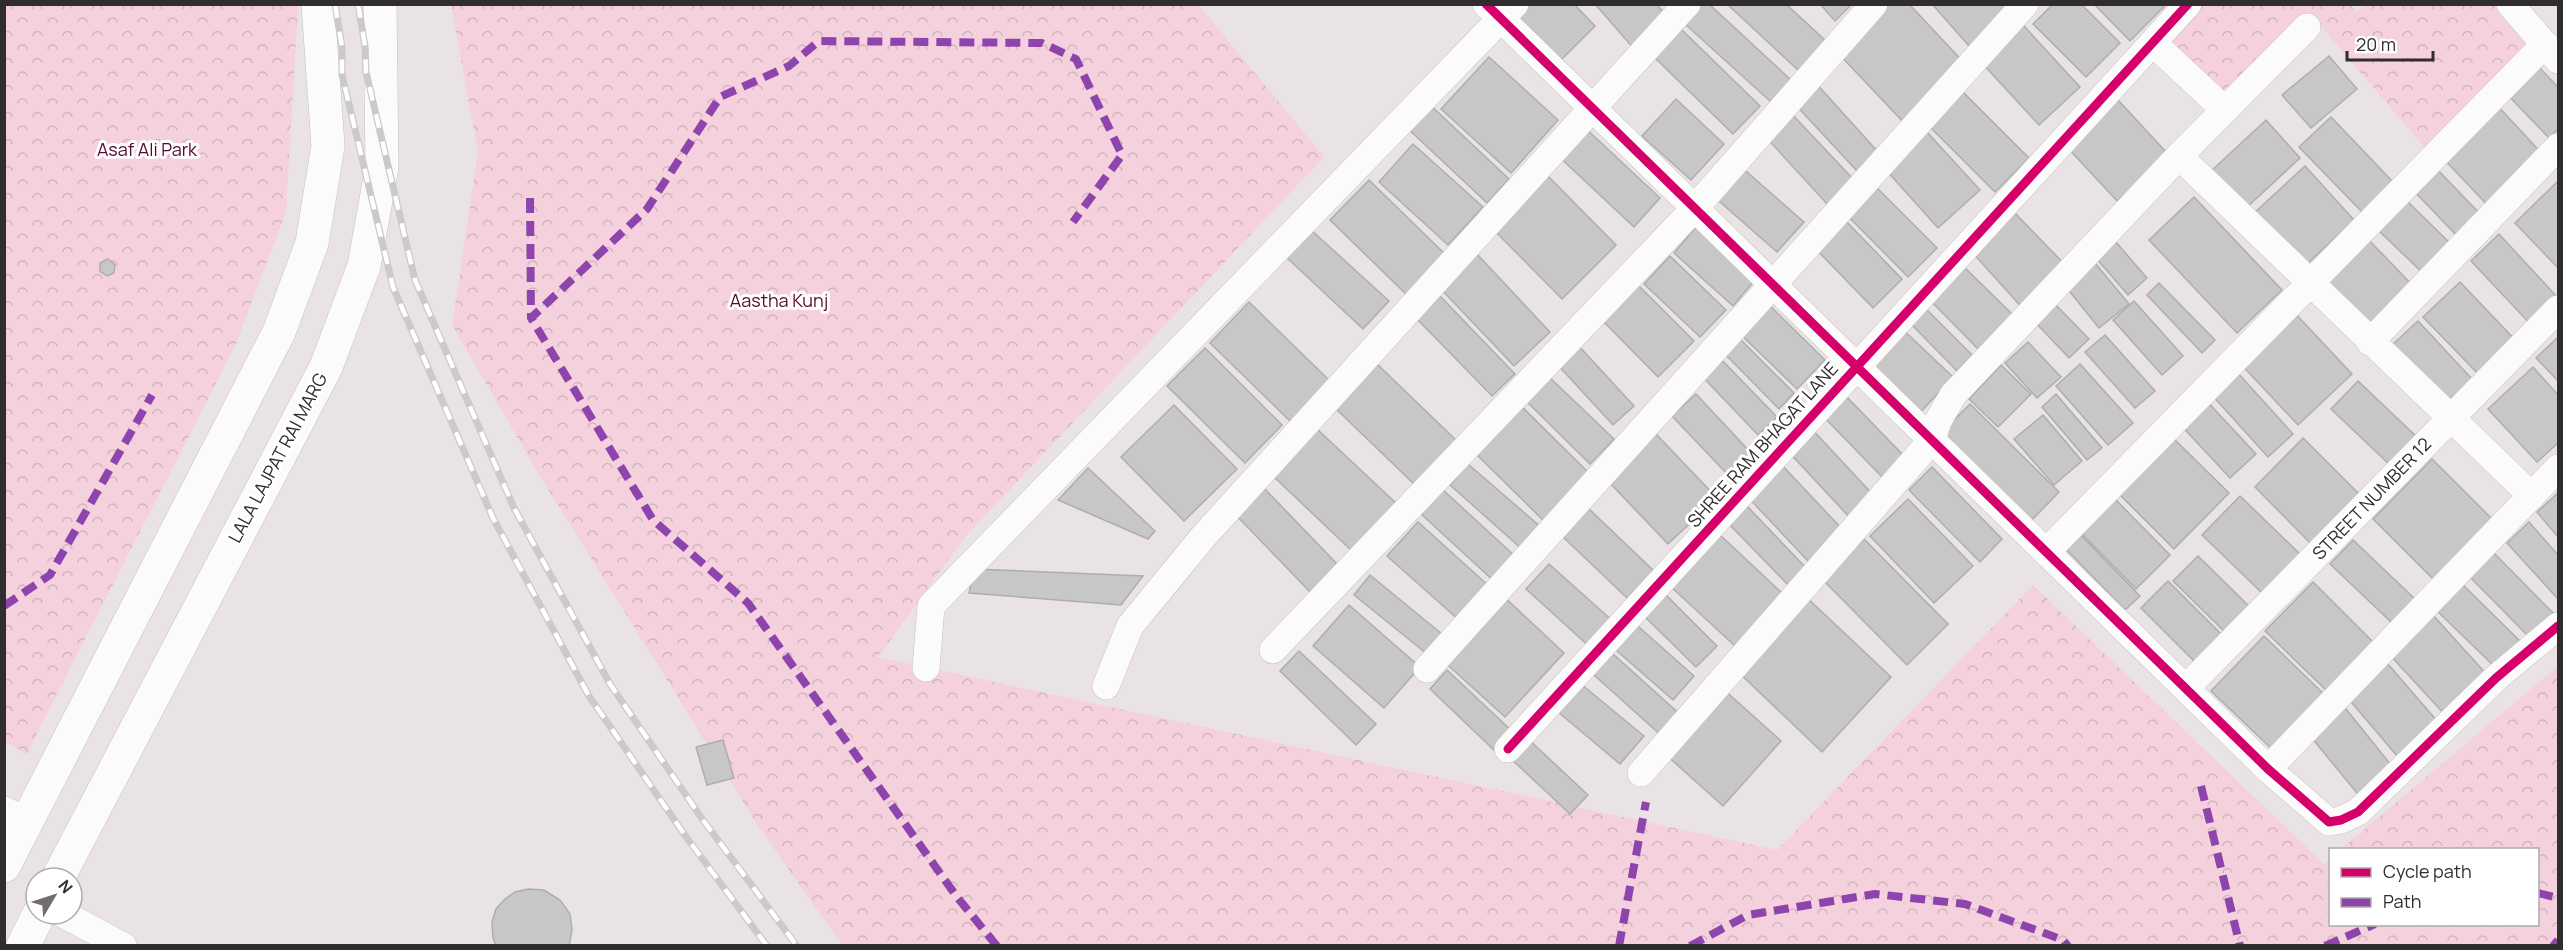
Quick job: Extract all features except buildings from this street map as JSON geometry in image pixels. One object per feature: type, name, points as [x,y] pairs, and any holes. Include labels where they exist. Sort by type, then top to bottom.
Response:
[{"type":"main road","points":[[4,866],[16,816],[279,332],[312,243],[328,146],[318,4]]},
{"type":"main road","name":"LALA LAJPAT RAI MARG","points":[[64,866],[326,367],[356,288],[364,266],[382,167],[380,4]]},
{"type":"main road","points":[[23,945],[33,926]]},
{"type":"street","points":[[1106,686],[1130,627],[1203,537],[1687,4]]},
{"type":"street","points":[[1273,650],[1695,208],[1874,4]]},
{"type":"street","points":[[1428,669],[2025,4]]},
{"type":"street","name":"SHREE RAM BHAGAT LANE","points":[[1508,749],[2188,4]]},
{"type":"street","points":[[2046,552],[2310,283],[2552,52],[2510,4]]},
{"type":"street","points":[[926,668],[931,606],[1501,10],[1593,109],[2268,769],[2329,822],[2341,820],[2358,812],[2496,678],[2559,626]]},
{"type":"street","points":[[1641,773],[1932,440],[1938,420],[1953,394],[2179,156],[2307,27]]},
{"type":"street","points":[[2153,43],[2225,110]]},
{"type":"street","points":[[2370,342],[2559,147]]},
{"type":"street","points":[[2179,156],[2532,496]]},
{"type":"street","name":"STREET NUMBER 12","points":[[2186,688],[2559,309]]},
{"type":"street","points":[[2268,769],[2559,468]]},
{"type":"street","points":[[84,925],[123,945]]},
{"type":"green space","points":[[2350,4],[2357,12],[2365,4],[2510,4],[2545,44],[2433,157],[2313,17],[2219,103],[2153,43],[2188,5]]},
{"type":"green space","name":"Asaf Ali Park","points":[[5,5],[298,5],[286,212],[235,346],[35,737],[28,755],[5,742]]},
{"type":"green space","name":"Aastha Kunj","points":[[451,5],[1199,5],[1324,157],[966,536],[878,657],[1777,850],[2033,585],[2324,864],[2329,860],[2329,926],[2539,926],[2539,848],[2342,848],[2558,666],[2558,945],[842,945],[758,826],[538,473],[452,325],[478,152]]},
{"type":"railway","points":[[335,4],[342,47],[342,75],[393,287],[493,518],[589,696],[684,834],[767,946]]},
{"type":"railway","points":[[358,4],[365,46],[366,72],[415,280],[514,508],[610,684],[703,820],[797,946]]},
{"type":"marked path","points":[[997,946],[957,897],[748,603],[653,520],[531,318],[647,209],[720,97],[789,66],[819,41],[1042,43],[1076,59],[1122,155],[1073,222]]},
{"type":"marked path","points":[[530,198],[531,318]]},
{"type":"marked path","points":[[4,606],[50,575],[152,395]]},
{"type":"marked path","points":[[2201,786],[2240,946]]},
{"type":"marked path","points":[[1619,946],[1646,802]]},
{"type":"marked path","points":[[2539,893],[2558,898]]},
{"type":"marked path","points":[[1690,946],[1748,915],[1875,894],[1965,904],[2063,940],[2068,946]]},
{"type":"marked path","points":[[2325,946],[2370,926]]},
{"type":"marked path","points":[[2553,946],[2558,940]]},
{"type":"cycle path","points":[[1486,4],[2268,769],[2329,822],[2341,820],[2358,812],[2496,678],[2558,626]]},
{"type":"cycle path","points":[[1508,749],[2188,4]]}]
